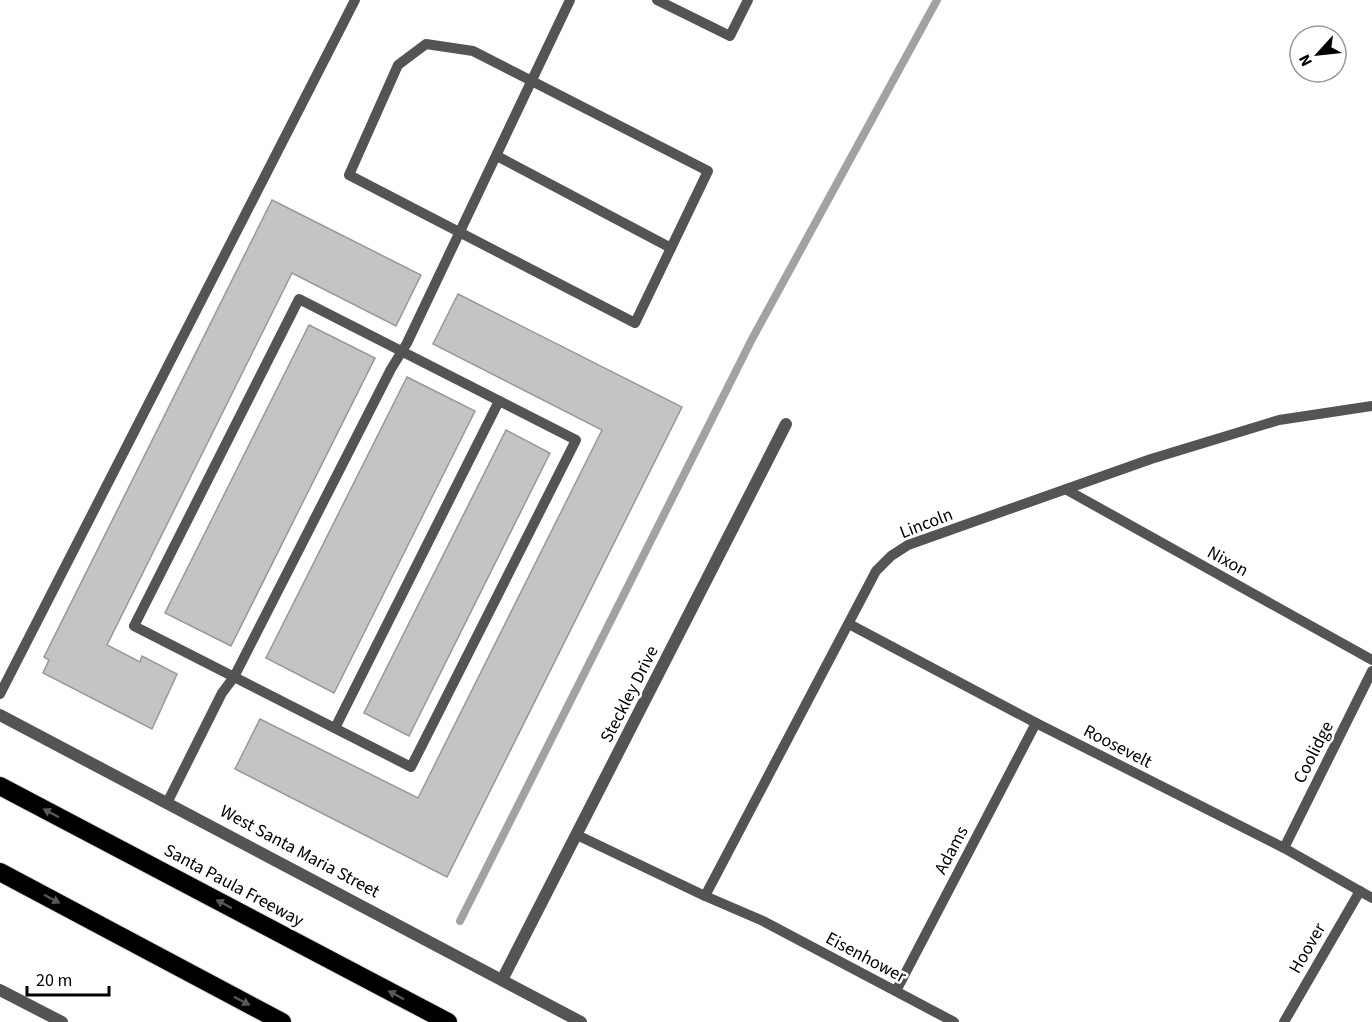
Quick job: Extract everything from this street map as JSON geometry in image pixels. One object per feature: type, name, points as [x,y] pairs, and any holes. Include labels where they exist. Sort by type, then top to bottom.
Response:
[{"type":"highway","name":"Santa Paula Freeway","points":[[0,786],[448,1022]]},
{"type":"highway","points":[[0,872],[282,1022]]},
{"type":"street","name":"Steckley Drive","points":[[502,981],[786,424]]},
{"type":"street","name":"West Santa Maria Street","points":[[0,715],[168,801],[581,1022]]},
{"type":"street","points":[[0,990],[56,1021]]},
{"type":"lane","points":[[0,694],[355,0]]},
{"type":"lane","points":[[168,801],[222,693],[234,677],[402,351],[570,0]]},
{"type":"lane","points":[[657,0],[730,36],[748,0]]},
{"type":"lane","points":[[426,44],[473,51],[708,171],[635,323],[460,233],[349,175],[398,65],[426,44]]},
{"type":"lane","points":[[497,156],[671,248]]},
{"type":"lane","points":[[298,299],[402,351],[576,440],[411,767],[134,626],[298,299]]},
{"type":"lane","points":[[335,728],[499,400]]},
{"type":"lane","name":"Lincoln","points":[[705,896],[849,624],[864,590],[876,571],[891,556],[908,545],[1151,459],[1279,420],[1372,406]]},
{"type":"lane","name":"Nixon","points":[[1067,490],[1372,660]]},
{"type":"lane","name":"Roosevelt","points":[[849,624],[1036,723],[1284,848],[1372,898]]},
{"type":"lane","name":"Coolidge","points":[[1284,848],[1372,671]]},
{"type":"lane","name":"Adams","points":[[896,991],[1036,723]]},
{"type":"lane","points":[[577,835],[705,896]]},
{"type":"lane","name":"Hoover","points":[[1284,1022],[1360,891]]},
{"type":"lane","name":"Eisenhower","points":[[705,896],[763,921],[954,1022]]},
{"type":"building","points":[[272,200],[421,275],[396,326],[292,273],[107,645],[140,662],[142,656],[177,674],[152,729],[43,673],[49,660],[44,657]]},
{"type":"building","points":[[458,294],[682,407],[447,877],[235,769],[260,719],[418,798],[602,430],[433,344]]},
{"type":"building","points":[[309,325],[375,358],[231,646],[165,613]]},
{"type":"building","points":[[407,377],[475,411],[334,693],[266,658]]},
{"type":"building","points":[[506,430],[550,453],[409,736],[364,713]]},
{"type":"waterway","points":[[460,921],[752,339],[937,0]]}]
